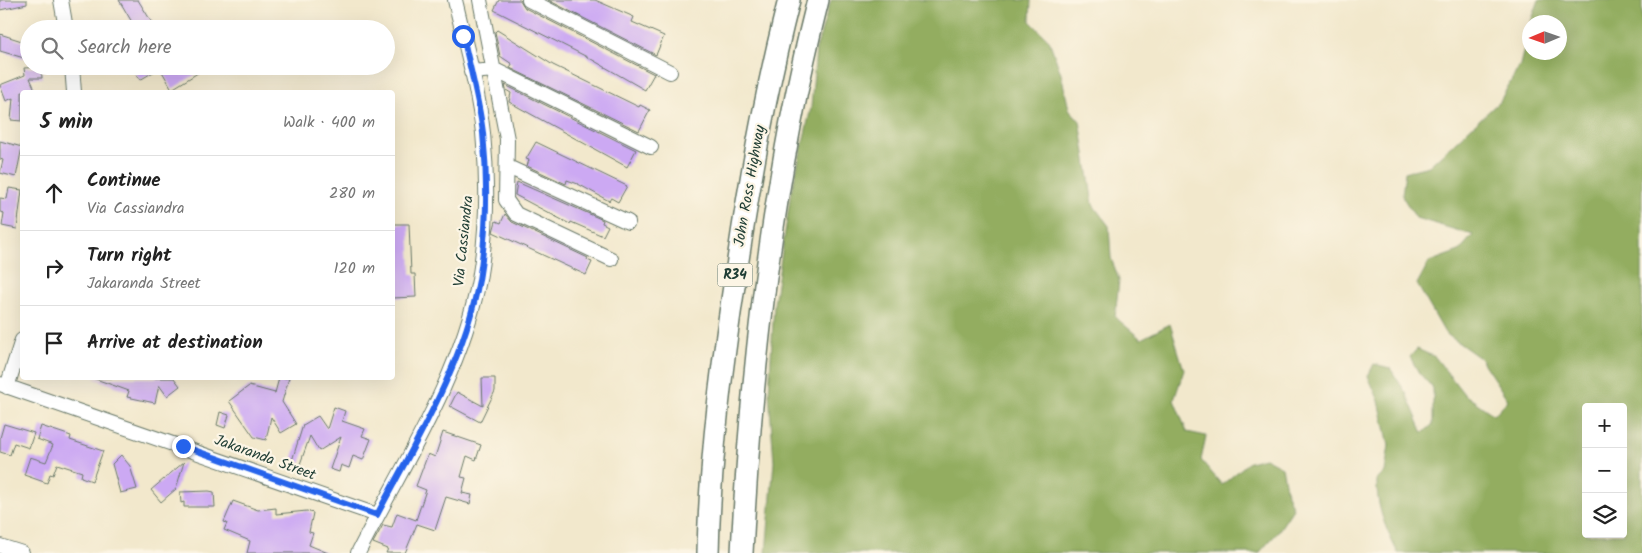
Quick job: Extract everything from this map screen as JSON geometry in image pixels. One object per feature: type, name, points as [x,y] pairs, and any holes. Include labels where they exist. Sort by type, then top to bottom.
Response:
[{"type":"main road","name":"John Ross Highway","points":[[708,553],[709,520],[725,342],[751,177],[789,0]]},
{"type":"main road","name":"John Ross Highway","points":[[742,553],[746,459],[760,312],[787,141],[818,0]]},
{"type":"street","points":[[61,0],[64,20]]},
{"type":"street","name":"Via Cassiandra","points":[[358,553],[426,423],[457,353],[479,280],[484,233],[485,164],[483,131],[455,0]]},
{"type":"street","points":[[480,0],[507,139],[506,200],[516,214],[611,259]]},
{"type":"street","points":[[529,0],[670,72]]},
{"type":"street","points":[[471,72],[495,70],[650,147]]},
{"type":"street","points":[[73,75],[74,90]]},
{"type":"street","points":[[508,167],[628,222]]},
{"type":"street","points":[[4,385],[20,345]]},
{"type":"street","name":"Jakaranda Street","points":[[4,385],[377,515]]},
{"type":"street","points":[[0,546],[22,553]]},
{"type":"green space","points":[[831,0],[1031,0],[1030,21],[1049,40],[1061,74],[1069,109],[1080,121],[1093,205],[1109,226],[1111,258],[1119,280],[1115,317],[1141,339],[1170,324],[1184,370],[1174,400],[1187,432],[1206,436],[1201,460],[1222,485],[1249,462],[1265,458],[1282,467],[1287,494],[1293,509],[1277,533],[1259,553],[766,553],[774,462],[769,393],[774,304],[791,193],[811,108],[816,49]]},
{"type":"green space","points":[[1539,0],[1642,0],[1642,553],[1398,553],[1386,527],[1378,499],[1377,480],[1385,472],[1389,445],[1379,401],[1368,376],[1374,364],[1390,368],[1406,393],[1423,433],[1433,424],[1433,388],[1419,373],[1410,357],[1417,349],[1435,357],[1464,394],[1494,415],[1508,400],[1480,358],[1445,333],[1417,284],[1429,262],[1459,251],[1473,235],[1416,218],[1402,196],[1405,172],[1429,166],[1500,101],[1520,65],[1522,57],[1522,60],[1567,60],[1567,15],[1534,15]]},
{"type":"building","points":[[0,0],[27,0],[27,4],[0,10]]},
{"type":"building","points":[[119,0],[138,0],[150,20],[131,20]]},
{"type":"building","points":[[499,0],[520,0],[525,8],[654,74],[645,90],[591,59],[494,10]]},
{"type":"building","points":[[548,0],[595,0],[634,17],[632,22],[664,36],[656,55]]},
{"type":"building","points":[[497,30],[553,65],[639,107],[640,105],[650,110],[639,131],[510,68],[512,64],[500,56],[495,32]]},
{"type":"building","points":[[0,34],[20,40],[20,57],[0,51]]},
{"type":"building","points":[[25,75],[42,75],[42,78],[30,78],[35,90],[20,90],[20,121],[11,120],[13,98],[6,101],[0,85]]},
{"type":"building","points":[[137,75],[148,75],[140,80]]},
{"type":"building","points":[[164,75],[195,75],[172,89]]},
{"type":"building","points":[[505,85],[636,150],[627,167],[509,102],[511,93],[506,90]]},
{"type":"building","points":[[0,141],[20,146],[16,177],[0,173],[3,160],[0,159]]},
{"type":"building","points":[[536,142],[627,186],[618,202],[611,198],[609,201],[567,180],[566,184],[527,166],[529,160],[526,159]]},
{"type":"building","points":[[517,182],[603,220],[602,223],[608,226],[603,236],[571,222],[570,224],[515,195]]},
{"type":"building","points":[[9,188],[20,190],[17,229],[2,226],[4,213],[0,212],[0,198],[7,199]]},
{"type":"building","points":[[505,214],[512,222],[588,258],[587,260],[592,262],[586,275],[493,232],[496,221],[501,223]]},
{"type":"building","points":[[395,224],[409,224],[411,274],[415,274],[416,297],[395,298]]},
{"type":"building","points":[[482,378],[495,378],[495,391],[480,422],[450,406],[457,392],[483,406]]},
{"type":"building","points":[[99,380],[176,380],[180,386],[167,396],[159,385],[155,403],[127,397],[129,391]]},
{"type":"building","points":[[278,380],[288,380],[282,402],[296,424],[281,433],[271,417],[266,440],[254,437],[229,401],[249,386],[275,393]]},
{"type":"building","points":[[334,407],[345,411],[342,421],[365,429],[362,436],[371,439],[363,460],[353,456],[349,468],[341,465],[339,472],[330,469],[341,437],[319,451],[310,436],[299,467],[291,464],[303,425],[318,416],[327,429]]},
{"type":"building","points":[[220,412],[229,415],[225,428],[217,425]]},
{"type":"building","points":[[4,424],[34,433],[29,448],[14,443],[10,455],[0,452],[0,438]]},
{"type":"building","points":[[41,426],[71,436],[70,440],[103,451],[92,481],[81,477],[82,472],[57,464],[53,475],[50,474],[47,483],[24,475],[30,457],[46,462],[53,445],[37,439]]},
{"type":"building","points":[[443,432],[481,445],[476,460],[467,456],[461,477],[466,478],[462,493],[472,495],[470,504],[446,497],[435,530],[417,524],[405,553],[386,553],[388,549],[373,543],[383,525],[392,527],[397,513],[416,520],[426,490],[416,486],[428,454],[435,457]]},
{"type":"building","points":[[121,455],[130,466],[137,489],[120,493],[112,464]]},
{"type":"building","points":[[184,462],[176,489],[161,502],[151,490]]},
{"type":"building","points":[[180,492],[214,492],[215,507],[184,507],[184,502],[181,503]]},
{"type":"building","points":[[233,501],[258,510],[276,508],[276,514],[307,511],[313,513],[309,532],[313,533],[309,545],[328,553],[247,553],[250,541],[224,530],[227,523],[224,522]]},
{"type":"route","points":[[183,446],[377,515],[426,423],[457,353],[472,310],[479,280],[486,196],[483,131],[463,36]]}]
